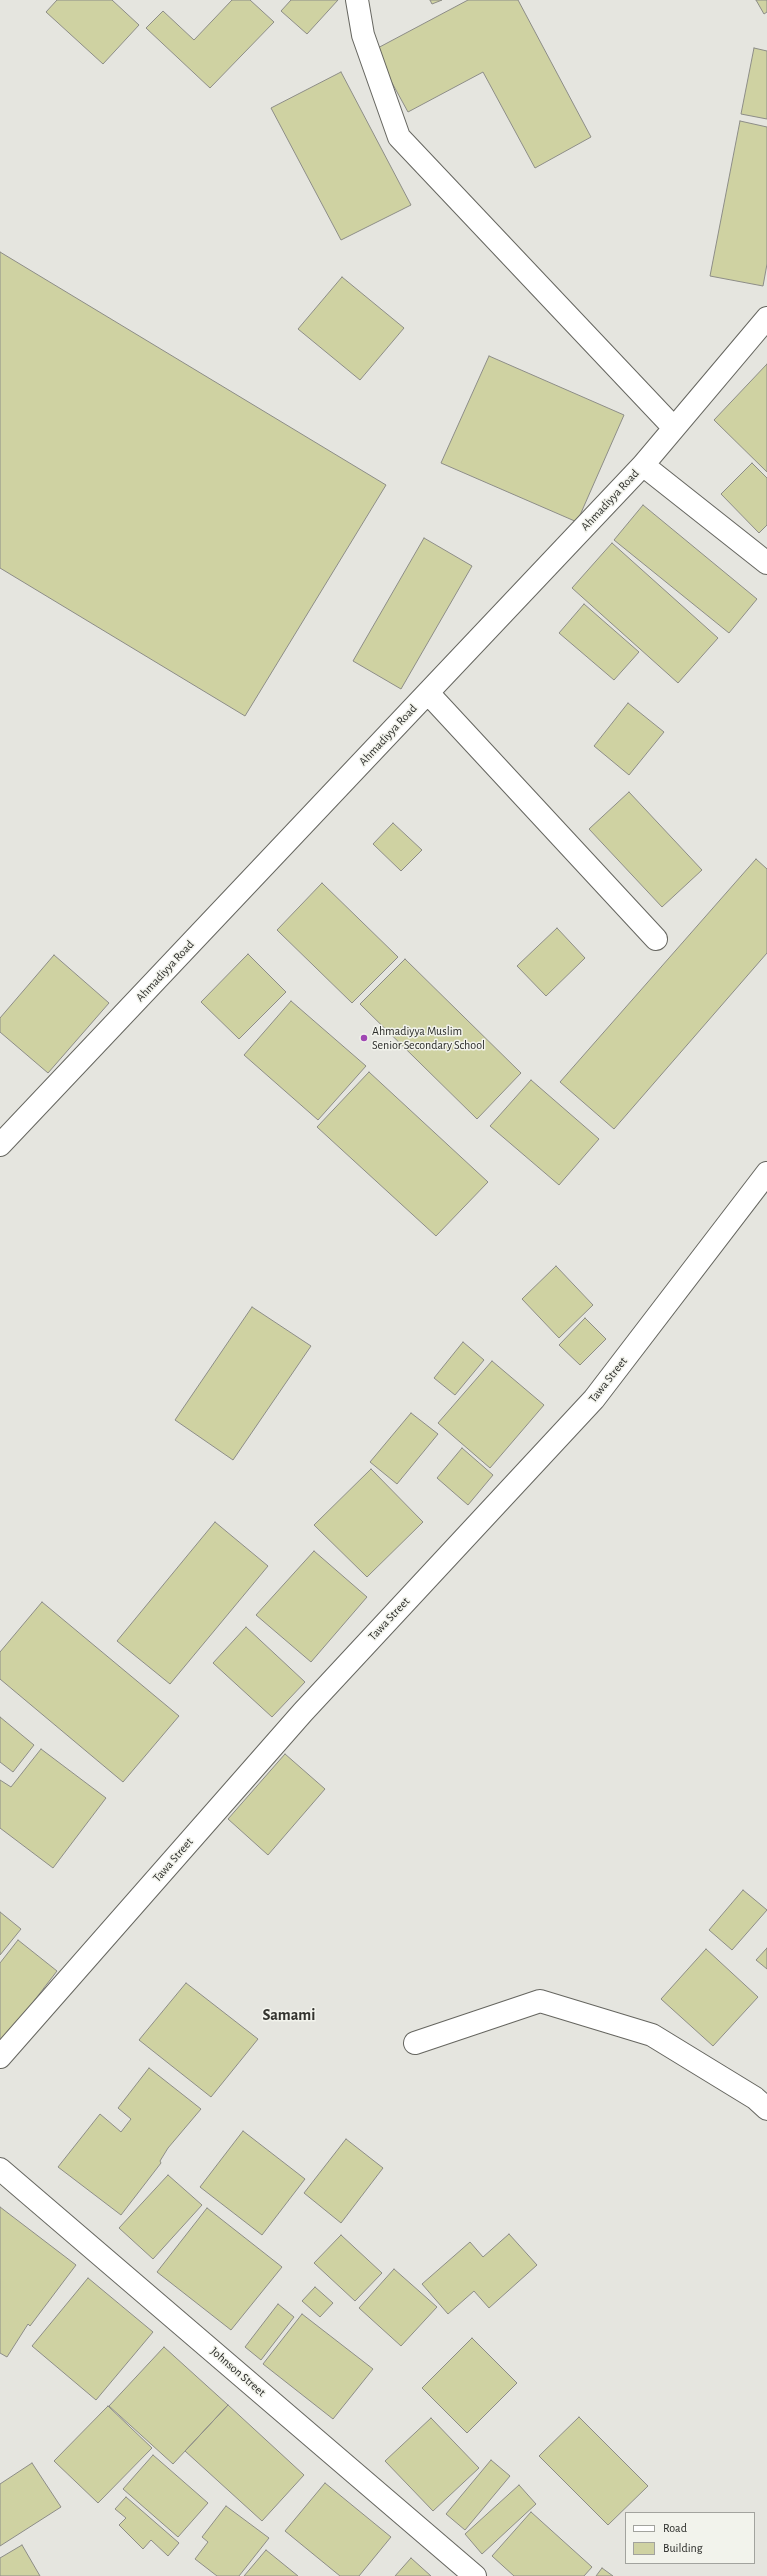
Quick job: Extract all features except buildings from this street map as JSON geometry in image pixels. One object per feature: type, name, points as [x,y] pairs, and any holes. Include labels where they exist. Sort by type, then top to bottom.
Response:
[{"type":"street","points":[[357,0],[363,35],[399,137],[674,428]]},
{"type":"street","name":"Ahmadiyya Road","points":[[0,1145],[643,466],[767,318]]},
{"type":"street","points":[[643,466],[767,563]]},
{"type":"street","points":[[428,693],[656,939]]},
{"type":"street","name":"Tawa Street","points":[[0,2057],[303,1712],[594,1399],[767,1173]]},
{"type":"street","points":[[415,2043],[540,2002],[652,2035],[755,2098],[767,2109]]},
{"type":"street","name":"Johnson Street","points":[[0,2169],[475,2576]]},
{"type":"place","name":"Ahmadiyya Muslim Senior Secondary School","points":[[364,1038]]},
{"type":"district","name":"Samami","points":[[289,2015]]}]
